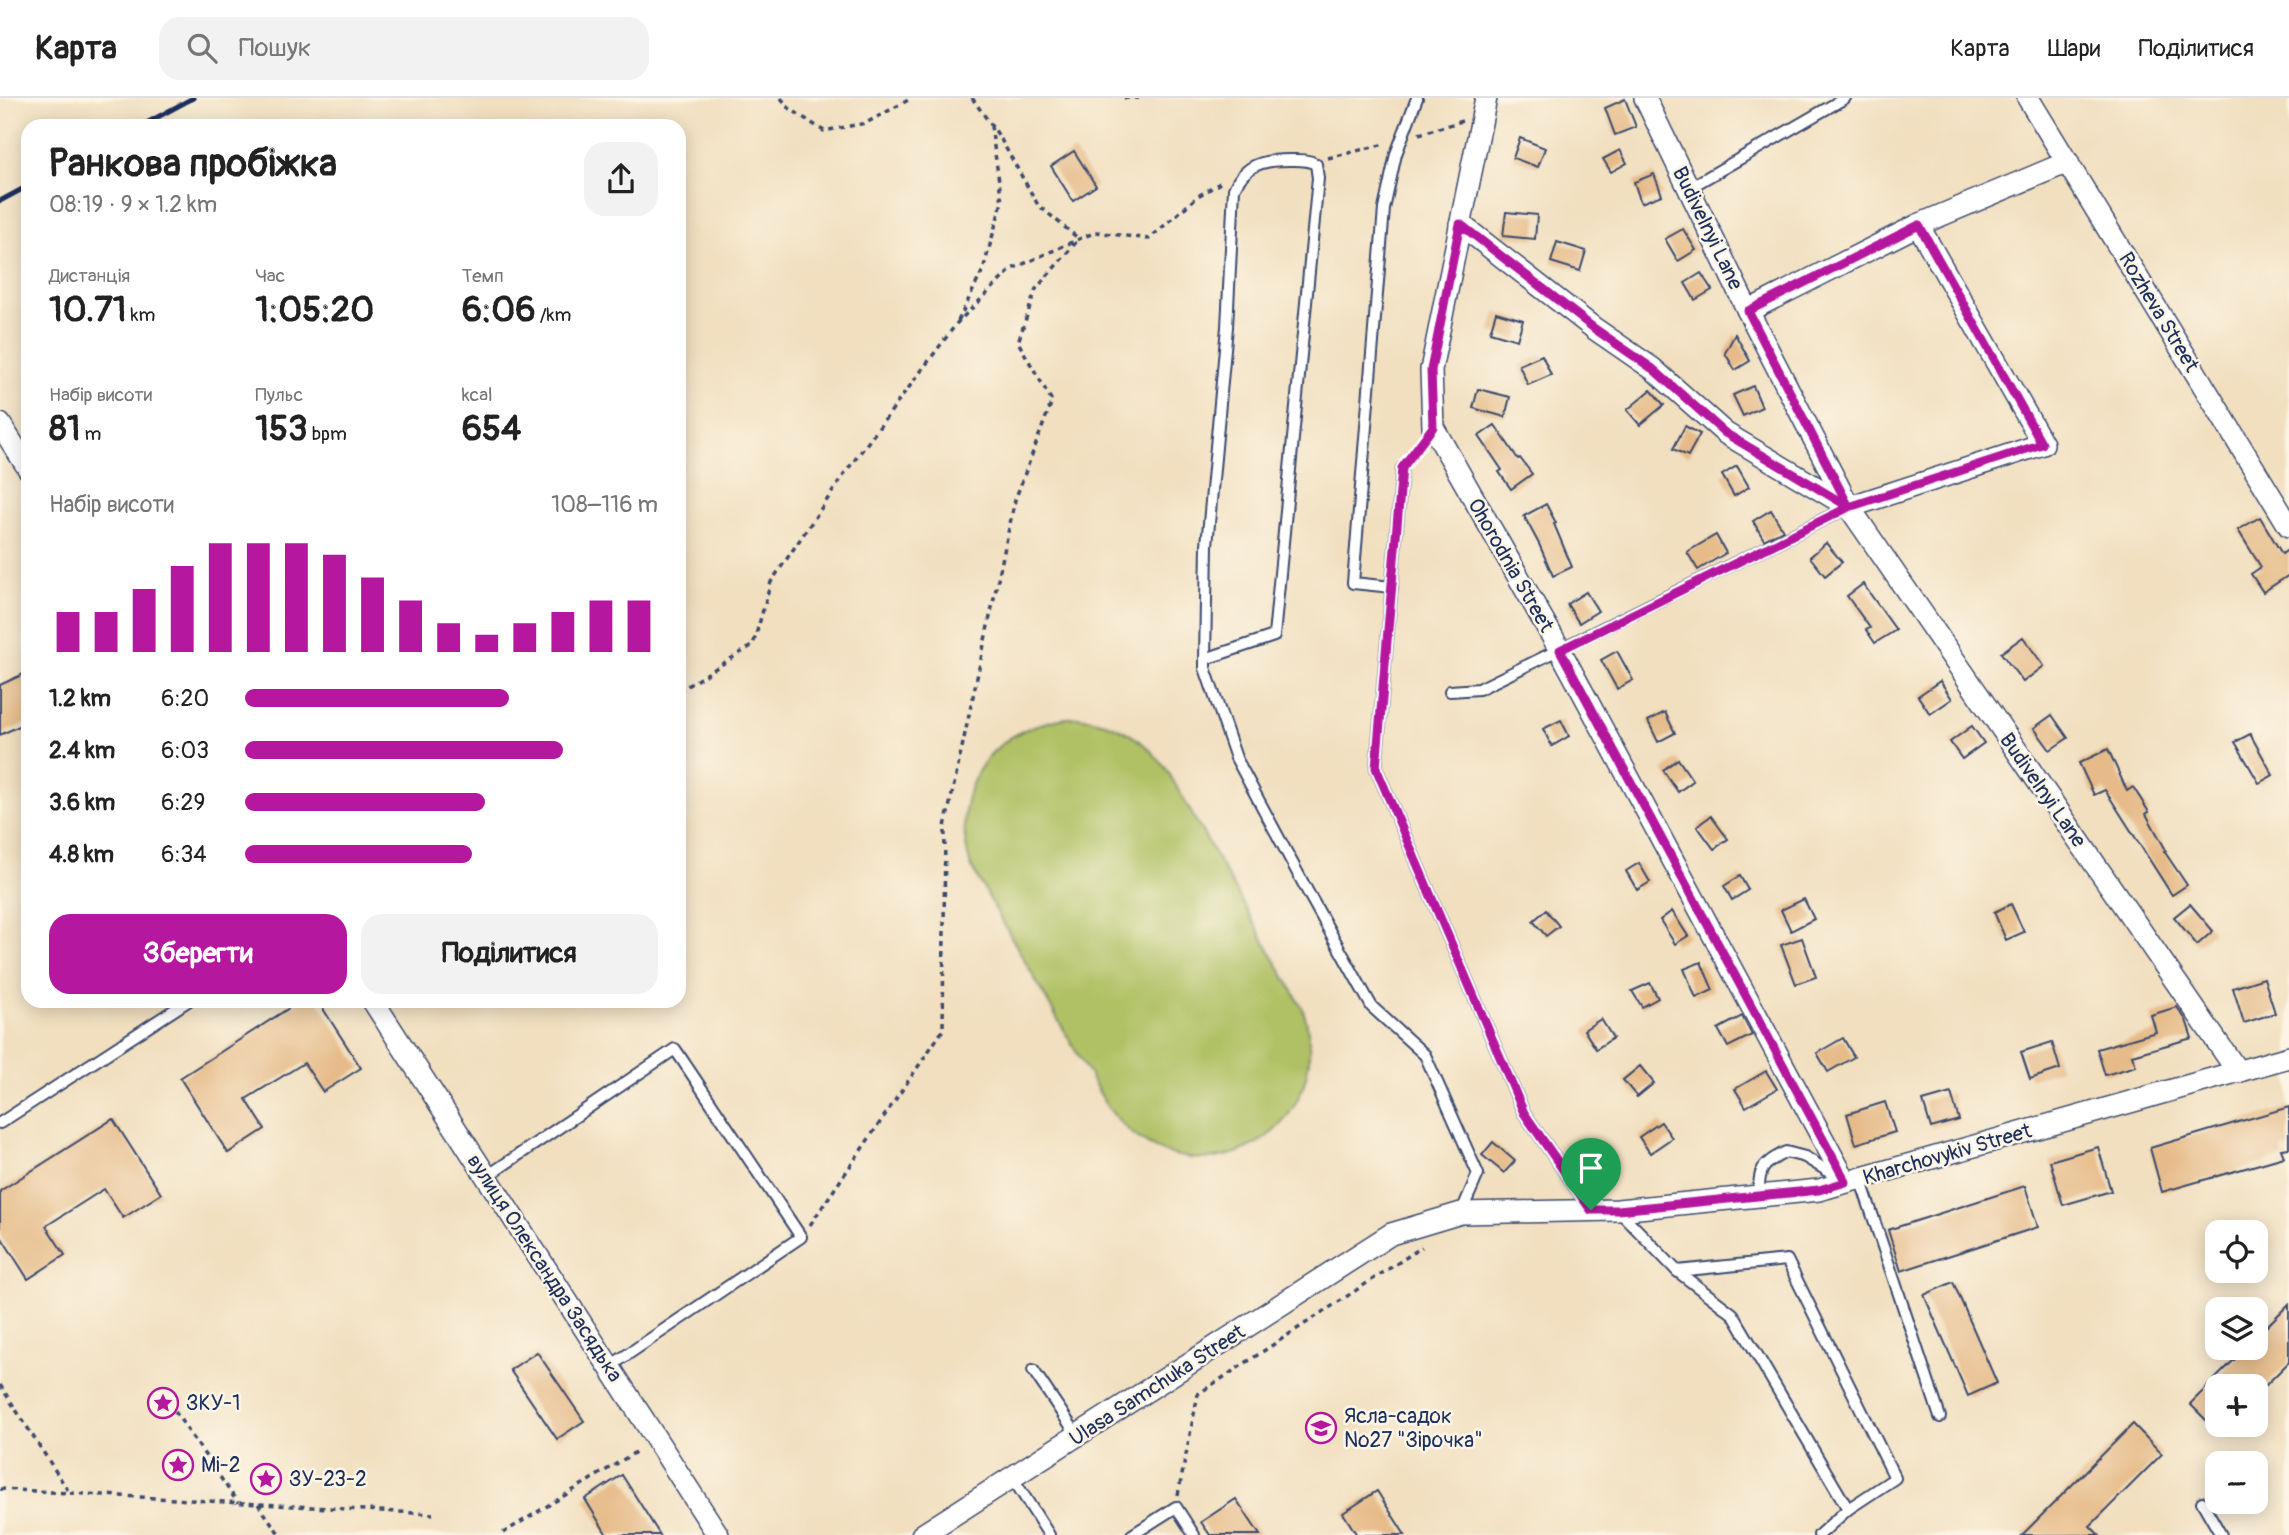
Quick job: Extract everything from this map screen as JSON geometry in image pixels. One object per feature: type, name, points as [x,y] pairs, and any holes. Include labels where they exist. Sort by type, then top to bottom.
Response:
[{"type":"street","name":"Ohorodnia Street","points":[[1486,98],[1431,370],[1433,427],[1560,650],[1853,1180]]},
{"type":"street","name":"Budivelnyi Lane","points":[[1645,98],[1748,311],[1849,507],[2238,1072]]},
{"type":"street","name":"Rozheva Street","points":[[2028,98],[2289,526]]},
{"type":"street","points":[[1748,311],[1919,225],[2068,162]]},
{"type":"street","name":"Budivelnyi Lane","points":[[1460,224],[1595,329],[1653,369],[1725,433],[1849,507]]},
{"type":"street","points":[[1849,507],[2042,444],[1919,225]]},
{"type":"street","points":[[0,424],[21,457]]},
{"type":"street","name":"вулиця Олександра Засядька","points":[[377,1008],[718,1535]]},
{"type":"street","name":"Kharchovykiv Street","points":[[1391,1234],[1461,1213],[1618,1210],[1819,1190],[2289,1057]]},
{"type":"street","name":"Ulasa Samchuka Street","points":[[922,1535],[1391,1234]]},
{"type":"lane","points":[[1392,587],[1353,583],[1384,209],[1396,155],[1417,98]]},
{"type":"lane","points":[[1689,188],[1844,98]]},
{"type":"lane","points":[[1205,659],[1274,636],[1318,178],[1316,164],[1307,160],[1267,160],[1258,163],[1239,179],[1234,189],[1227,327],[1207,545],[1205,659],[1205,668],[1236,758],[1310,896],[1372,1007],[1425,1055],[1463,1135],[1478,1174],[1461,1213]]},
{"type":"lane","points":[[1402,468],[1376,768],[1524,1113],[1591,1210]]},
{"type":"lane","points":[[1450,691],[1479,689],[1849,507]]},
{"type":"lane","points":[[0,1123],[177,1008]]},
{"type":"lane","points":[[486,1177],[675,1049],[801,1237],[609,1367]]},
{"type":"lane","points":[[1759,1196],[1759,1175],[1769,1161],[1786,1153],[1805,1157],[1853,1180],[1940,1417]]},
{"type":"lane","points":[[1618,1210],[1677,1271],[1733,1314],[1848,1508]]},
{"type":"lane","points":[[1677,1271],[1787,1261],[1895,1478],[1848,1508],[1819,1535]]},
{"type":"lane","points":[[1033,1370],[1077,1435]]},
{"type":"lane","points":[[1012,1478],[1049,1535]]},
{"type":"lane","points":[[2202,1502],[2221,1535]]},
{"type":"lane","points":[[1132,1535],[1176,1507],[1194,1535]]},
{"type":"path","points":[[781,98],[789,108],[824,131],[866,123],[912,98]]},
{"type":"path","points":[[972,98],[1038,205],[1079,239]]},
{"type":"path","points":[[1124,98],[1142,98]]},
{"type":"path","points":[[957,323],[983,270],[1002,202],[991,125]]},
{"type":"path","points":[[686,687],[754,645],[771,582],[848,469],[957,323],[1012,269],[1096,232],[1149,239],[1198,196],[1221,182]]},
{"type":"path","points":[[801,1237],[943,1030],[945,827],[1015,500],[1052,401],[1018,342],[1036,289],[1079,239]]},
{"type":"path","points":[[1402,468],[1433,427]]},
{"type":"path","points":[[1176,1507],[1198,1394],[1431,1239]]},
{"type":"path","points":[[0,1385],[69,1493]]},
{"type":"path","points":[[169,1403],[238,1503]]},
{"type":"path","points":[[503,1533],[656,1440]]},
{"type":"path","points":[[0,1489],[433,1514]]},
{"type":"path","points":[[258,1504],[280,1535]]},
{"type":"green space","points":[[1078,717],[1105,723],[1128,733],[1149,749],[1167,770],[1303,1009],[1309,1055],[1300,1094],[1279,1126],[1249,1148],[1214,1158],[1176,1156],[1140,1139],[1107,1106],[971,866],[965,837],[965,809],[972,785],[984,763],[1001,745],[1022,731],[1048,722]]},
{"type":"building","points":[[1625,99],[1636,127],[1615,135],[1605,108]]},
{"type":"building","points":[[1520,138],[1545,148],[1538,167],[1513,158]]},
{"type":"building","points":[[1620,150],[1627,163],[1611,172],[1603,159]]},
{"type":"building","points":[[1074,151],[1096,186],[1073,201],[1051,166]]},
{"type":"building","points":[[1654,174],[1662,195],[1641,203],[1634,182]]},
{"type":"building","points":[[1506,212],[1537,215],[1535,239],[1503,236]]},
{"type":"building","points":[[1683,229],[1696,250],[1678,261],[1665,239]]},
{"type":"building","points":[[1557,242],[1586,251],[1580,271],[1551,262]]},
{"type":"building","points":[[1701,273],[1712,290],[1695,300],[1685,283]]},
{"type":"building","points":[[1496,312],[1523,320],[1517,340],[1490,332]]},
{"type":"building","points":[[1735,334],[1750,361],[1735,370],[1725,353]]},
{"type":"building","points":[[1542,355],[1551,375],[1528,385],[1519,365]]},
{"type":"building","points":[[1753,386],[1762,407],[1743,416],[1733,395]]},
{"type":"building","points":[[1478,389],[1510,397],[1505,417],[1473,408]]},
{"type":"building","points":[[1651,390],[1664,405],[1640,425],[1627,410]]},
{"type":"building","points":[[1495,425],[1518,459],[1520,458],[1532,474],[1511,489],[1499,472],[1502,470],[1479,436]]},
{"type":"building","points":[[1685,426],[1700,434],[1688,456],[1673,449]]},
{"type":"building","points":[[1737,466],[1749,487],[1734,496],[1722,475]]},
{"type":"building","points":[[1546,504],[1572,567],[1553,576],[1524,516]]},
{"type":"building","points":[[1771,510],[1783,530],[1764,540],[1753,521]]},
{"type":"building","points":[[2260,517],[2282,554],[2289,549],[2289,575],[2263,592],[2251,574],[2261,567],[2238,530]]},
{"type":"building","points":[[1716,535],[1726,553],[1698,570],[1687,552]]},
{"type":"building","points":[[1826,543],[1842,562],[1825,576],[1810,557]]},
{"type":"building","points":[[1863,584],[1896,630],[1875,643],[1866,630],[1870,628],[1847,596]]},
{"type":"building","points":[[1586,592],[1598,611],[1579,623],[1567,604]]},
{"type":"building","points":[[2023,637],[2044,666],[2023,682],[2001,653]]},
{"type":"building","points":[[1617,651],[1633,680],[1617,689],[1601,660]]},
{"type":"building","points":[[21,675],[21,725],[0,735],[0,685]]},
{"type":"building","points":[[1940,681],[1952,699],[1930,714],[1918,696]]},
{"type":"building","points":[[1665,712],[1675,733],[1658,742],[1648,721]]},
{"type":"building","points":[[2052,715],[2068,738],[2050,750],[2034,728]]},
{"type":"building","points":[[1561,720],[1569,736],[1552,746],[1543,729]]},
{"type":"building","points":[[1972,726],[1984,743],[1962,759],[1950,742]]},
{"type":"building","points":[[2250,734],[2273,775],[2259,783],[2235,742]]},
{"type":"building","points":[[2108,749],[2127,791],[2133,787],[2149,812],[2146,814],[2166,850],[2164,851],[2187,885],[2172,895],[2105,790],[2094,795],[2079,763]]},
{"type":"building","points":[[1678,759],[1693,781],[1678,792],[1663,770]]},
{"type":"building","points":[[1711,816],[1728,839],[1714,849],[1697,826]]},
{"type":"building","points":[[1639,863],[1650,882],[1637,890],[1626,871]]},
{"type":"building","points":[[1740,876],[1748,890],[1732,900],[1724,886]]},
{"type":"building","points":[[1804,899],[1814,919],[1791,931],[1781,910]]},
{"type":"building","points":[[2011,904],[2024,932],[2006,940],[1994,912]]},
{"type":"building","points":[[2190,904],[2213,931],[2197,945],[2174,917]]},
{"type":"building","points":[[1546,910],[1559,926],[1546,936],[1533,921]]},
{"type":"building","points":[[1672,911],[1688,936],[1675,944],[1660,920]]},
{"type":"building","points":[[1802,938],[1816,977],[1796,984],[1781,945]]},
{"type":"building","points":[[1701,962],[1713,990],[1696,998],[1684,969]]},
{"type":"building","points":[[2264,978],[2275,1013],[2244,1023],[2233,988]]},
{"type":"building","points":[[1650,983],[1658,998],[1642,1007],[1632,991]]},
{"type":"building","points":[[2177,1007],[2186,1020],[2192,1038],[2132,1055],[2136,1066],[2105,1075],[2097,1049],[2156,1032],[2151,1015]]},
{"type":"building","points":[[289,1008],[322,1008],[361,1068],[323,1092],[304,1063],[246,1099],[265,1129],[228,1153],[180,1078]]},
{"type":"building","points":[[1742,1016],[1752,1035],[1728,1047],[1718,1029]]},
{"type":"building","points":[[1601,1019],[1613,1038],[1596,1049],[1584,1030]]},
{"type":"building","points":[[1843,1038],[1854,1057],[1828,1072],[1817,1053]]},
{"type":"building","points":[[2052,1042],[2060,1069],[2030,1079],[2021,1052]]},
{"type":"building","points":[[1640,1066],[1654,1083],[1637,1097],[1623,1080]]},
{"type":"building","points":[[1766,1071],[1777,1089],[1746,1107],[1735,1089]]},
{"type":"building","points":[[1951,1093],[1959,1120],[1931,1128],[1923,1101]]},
{"type":"building","points":[[1885,1102],[1895,1132],[1856,1144],[1847,1114]]},
{"type":"building","points":[[2289,1107],[2289,1148],[2281,1149],[2284,1157],[2162,1192],[2150,1148]]},
{"type":"building","points":[[113,1119],[161,1194],[123,1218],[104,1189],[46,1226],[65,1255],[28,1279],[0,1235],[0,1191]]},
{"type":"building","points":[[1661,1122],[1672,1138],[1650,1153],[1639,1137]]},
{"type":"building","points":[[1493,1142],[1515,1161],[1504,1173],[1482,1155]]},
{"type":"building","points":[[2098,1147],[2111,1191],[2063,1205],[2050,1161]]},
{"type":"building","points":[[2025,1186],[2038,1227],[1901,1271],[1888,1230]]},
{"type":"building","points":[[1953,1282],[1997,1383],[1968,1396],[1924,1295]]},
{"type":"building","points":[[2289,1304],[2289,1362],[2268,1383],[2268,1374],[2220,1374],[2234,1360],[2268,1360],[2268,1325]]},
{"type":"building","points":[[537,1352],[584,1421],[557,1439],[510,1370]]},
{"type":"building","points":[[2205,1389],[2205,1419],[2190,1404]]},
{"type":"building","points":[[2133,1424],[2162,1454],[2090,1526],[2099,1535],[2022,1535]]},
{"type":"building","points":[[622,1475],[660,1535],[607,1535],[585,1499]]},
{"type":"building","points":[[1377,1491],[1405,1535],[1357,1535],[1343,1513]]},
{"type":"building","points":[[1236,1499],[1260,1535],[1210,1535],[1201,1522]]},
{"type":"railway","points":[[154,119],[193,98]]},
{"type":"railway","points":[[0,201],[21,190]]},
{"type":"place","name":"ЗКУ-1","points":[[163,1403]]},
{"type":"place","name":"Ясла-садок №27 \"Зірочка\"","points":[[1321,1428]]},
{"type":"place","name":"Мі-2","points":[[178,1465]]},
{"type":"place","name":"ЗУ-23-2","points":[[266,1479]]},
{"type":"route","points":[[1591,1210],[1524,1113],[1376,768],[1402,468],[1433,427],[1431,370],[1460,224],[1595,329],[1653,369],[1725,433],[1849,507],[1748,311],[1919,225],[2042,444],[1849,507],[1560,650],[1846,1182],[1819,1190],[1618,1210],[1591,1210]]}]
